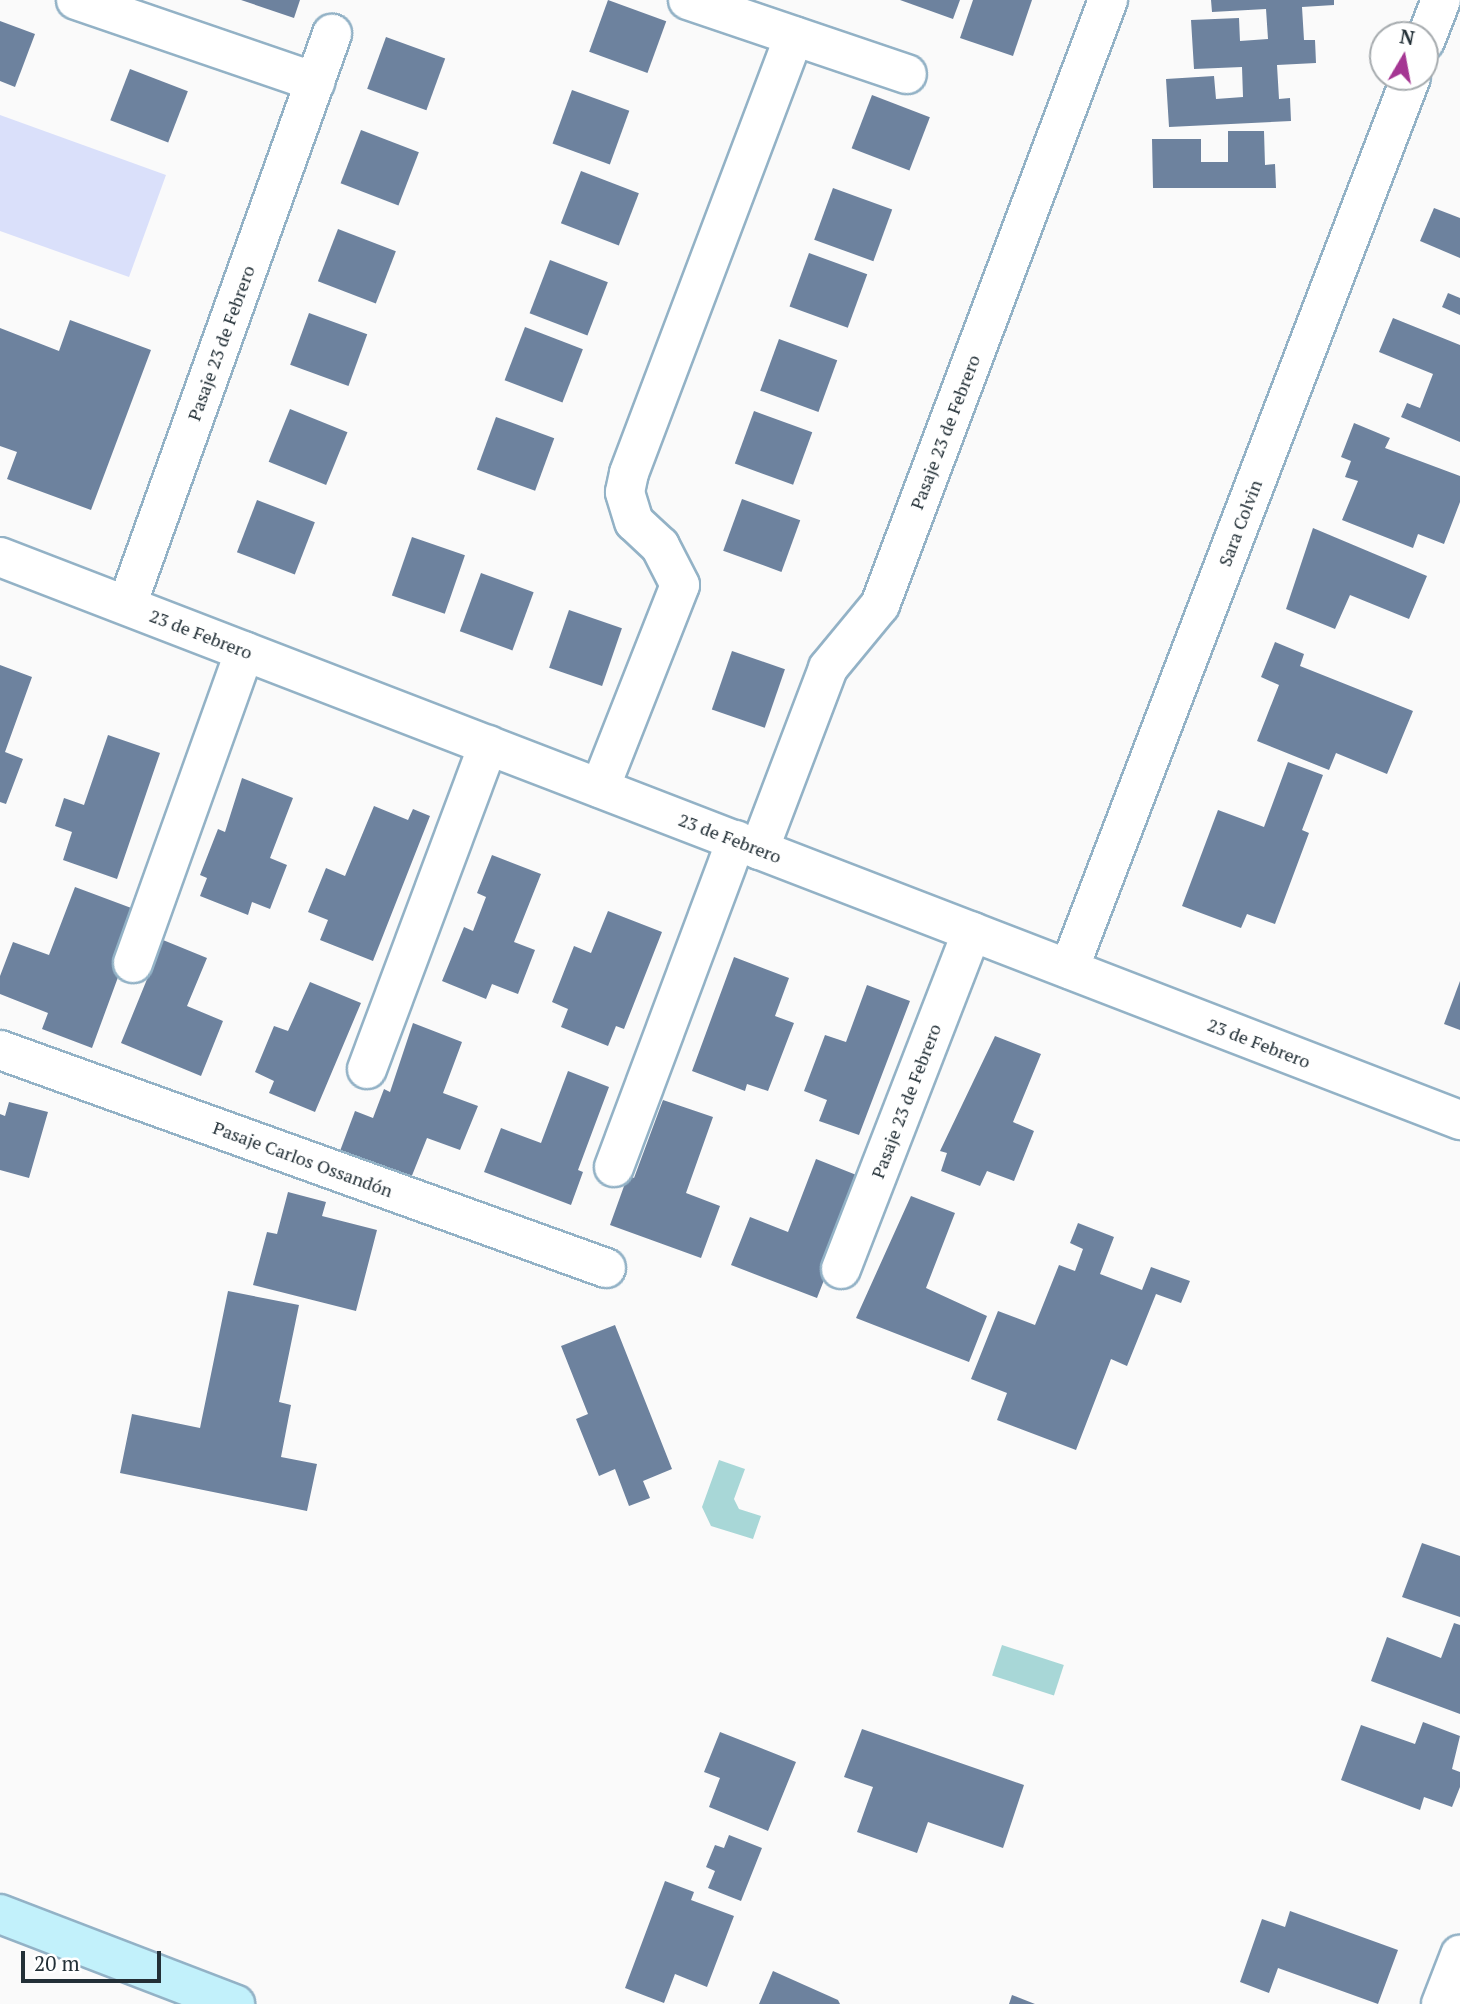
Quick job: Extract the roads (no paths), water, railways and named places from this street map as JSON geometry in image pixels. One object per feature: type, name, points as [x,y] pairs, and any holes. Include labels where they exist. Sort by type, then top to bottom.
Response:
[{"type":"street","points":[[76,0],[315,82]]},
{"type":"street","points":[[688,0],[907,74]]},
{"type":"street","name":"Pasaje 23 de Febrero","points":[[614,1167],[747,845],[828,668],[880,606],[1108,0]]},
{"type":"street","points":[[1433,21],[1441,0]]},
{"type":"street","name":"Pasaje 23 de Febrero","points":[[127,605],[332,34]]},
{"type":"street","points":[[600,788],[680,585],[660,546],[634,522],[625,492],[629,473],[794,36]]},
{"type":"street","name":"Sara Colvin","points":[[1069,969],[1406,91]]},
{"type":"street","name":"23 de Febrero","points":[[1,560],[127,605],[1460,1120]]},
{"type":"street","points":[[133,963],[245,651]]},
{"type":"street","points":[[367,1069],[488,745]]},
{"type":"street","name":"Pasaje 23 de Febrero","points":[[841,1269],[972,932]]},
{"type":"street","name":"Pasaje Carlos Ossandón","points":[[0,1050],[606,1268]]},
{"type":"street","points":[[0,1914],[235,2004]]},
{"type":"street","points":[[1441,2004],[1460,1955]]}]
